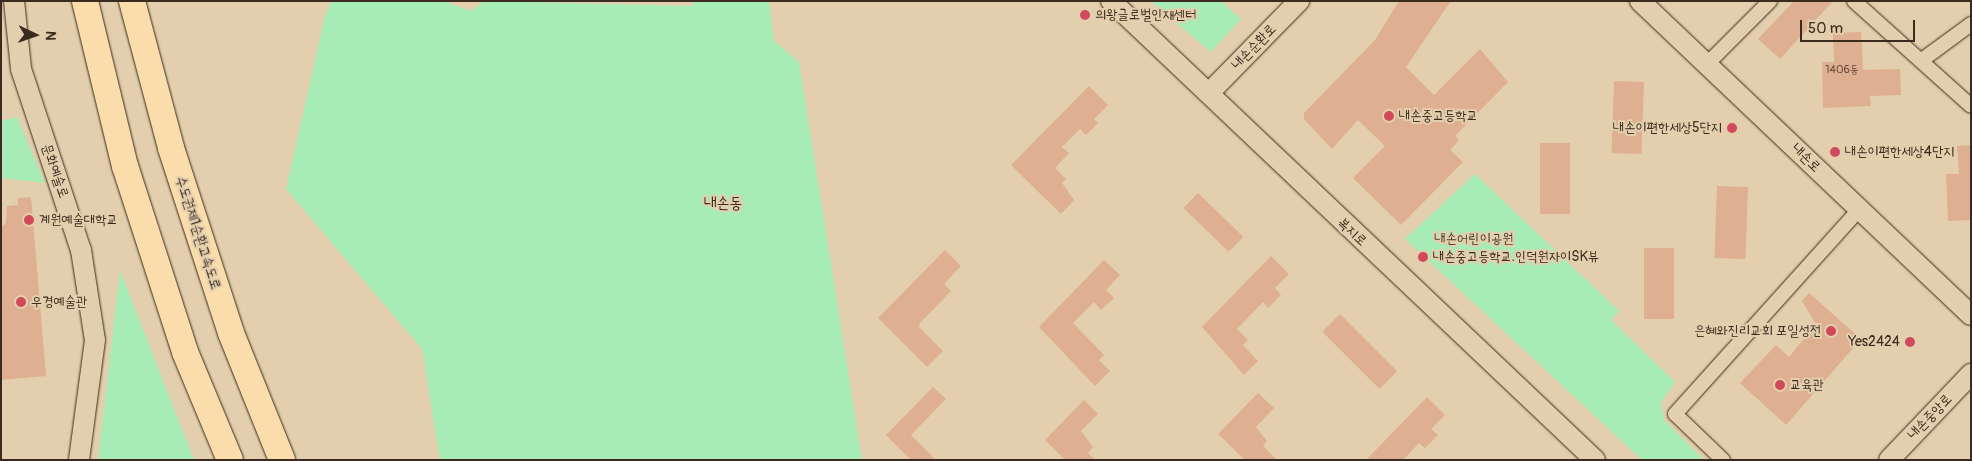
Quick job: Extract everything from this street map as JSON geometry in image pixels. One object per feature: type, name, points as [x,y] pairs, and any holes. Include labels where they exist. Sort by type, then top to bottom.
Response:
[{"type":"highway","points":[[85,1],[125,166],[185,352],[230,460]]},
{"type":"highway","name":"수도권제1순환고속도로","points":[[132,1],[171,148],[231,334],[282,460]]},
{"type":"street","name":"문화예술로","points":[[14,1],[21,69],[81,250],[95,340],[78,460]]},
{"type":"street","name":"복지로","points":[[1111,1],[1595,460]]},
{"type":"street","name":"내손순환로","points":[[1209,93],[1299,1]]},
{"type":"street","name":"내손로","points":[[1640,1],[1708,63],[1859,210],[1971,315]]},
{"type":"street","points":[[1708,63],[1770,1]]},
{"type":"street","points":[[1854,1],[1922,60],[1971,106]]},
{"type":"street","points":[[1922,60],[1971,24]]},
{"type":"street","points":[[1723,460],[1675,414],[1859,210]]},
{"type":"street","name":"내손중앙로","points":[[1889,460],[1971,374]]},
{"type":"green space","points":[[332,1],[443,1],[471,11],[484,1],[693,6],[692,1],[769,1],[774,41],[799,62],[862,460],[440,460],[422,349],[286,189],[325,16]]},
{"type":"green space","points":[[1150,1],[1221,1],[1241,19],[1211,52]]},
{"type":"green space","points":[[17,117],[45,183],[1,178],[1,121]]},
{"type":"green space","name":"내손어린이공원","points":[[1475,174],[1619,311],[1611,320],[1675,382],[1661,402],[1664,420],[1704,460],[1642,460],[1405,239]]},
{"type":"green space","points":[[120,270],[194,460],[98,460]]},
{"type":"building","name":"내손중고등학교","points":[[1399,1],[1451,1],[1406,67],[1434,95],[1480,49],[1508,82],[1455,136],[1459,140],[1450,150],[1463,162],[1401,225],[1353,178],[1385,146],[1358,120],[1332,149],[1304,119],[1304,113],[1375,40]]},
{"type":"building","points":[[1794,1],[1833,1],[1780,59],[1758,39]]},
{"type":"building","points":[[1861,32],[1863,70],[1900,69],[1901,95],[1870,96],[1871,106],[1823,108],[1822,62],[1834,62],[1833,33]]},
{"type":"building","points":[[1614,81],[1644,82],[1641,154],[1611,153]]},
{"type":"building","points":[[1089,86],[1108,105],[1094,119],[1098,123],[1086,135],[1080,129],[1062,147],[1069,153],[1055,168],[1066,179],[1062,183],[1074,200],[1061,214],[1011,165]]},
{"type":"building","points":[[1540,143],[1570,143],[1570,214],[1540,214]]},
{"type":"building","points":[[1971,145],[1971,220],[1948,221],[1946,174],[1959,174],[1957,146]]},
{"type":"building","points":[[1717,186],[1748,187],[1745,259],[1714,258]]},
{"type":"building","points":[[1198,193],[1243,237],[1229,252],[1183,208]]},
{"type":"building","name":"우경예술관","points":[[31,197],[46,376],[1,380],[1,227],[6,223],[7,206],[18,205],[18,198]]},
{"type":"building","points":[[1644,248],[1674,248],[1674,319],[1644,319]]},
{"type":"building","points":[[945,250],[961,266],[944,284],[951,291],[920,323],[919,327],[943,351],[927,367],[878,318]]},
{"type":"building","points":[[1271,256],[1289,274],[1275,288],[1281,295],[1268,308],[1263,302],[1237,329],[1248,340],[1243,345],[1258,361],[1244,375],[1202,327]]},
{"type":"building","points":[[1104,260],[1120,275],[1106,290],[1114,298],[1101,310],[1094,302],[1073,323],[1104,355],[1099,360],[1110,371],[1095,386],[1039,327]]},
{"type":"building","points":[[1809,293],[1861,339],[1786,425],[1740,383],[1776,345],[1789,357],[1816,324],[1802,301]]},
{"type":"building","points":[[1340,314],[1397,371],[1380,389],[1322,332]]},
{"type":"building","points":[[933,387],[946,399],[911,435],[936,460],[911,460],[886,435]]},
{"type":"building","points":[[1258,393],[1274,408],[1256,427],[1267,441],[1263,446],[1277,460],[1245,460],[1218,434]]},
{"type":"building","points":[[1427,397],[1445,415],[1431,429],[1438,435],[1425,448],[1419,443],[1403,460],[1366,460]]},
{"type":"building","points":[[1084,400],[1098,414],[1081,431],[1093,447],[1088,453],[1095,460],[1065,460],[1045,440]]},
{"type":"place","name":"의왕글로벌인재센터","points":[[1085,15]]},
{"type":"place","name":"내손중고등학교","points":[[1389,116]]},
{"type":"place","name":"내손이편한세상5단지","points":[[1732,128]]},
{"type":"place","name":"내손이편한세상4단지","points":[[1835,152]]},
{"type":"place","name":"계원예술대학교","points":[[29,220]]},
{"type":"place","name":"내손중고등학교.인덕원자이SK뷰","points":[[1423,257]]},
{"type":"place","name":"우경예술관","points":[[21,302]]},
{"type":"place","name":"은혜와진리교회 포일성전","points":[[1831,331]]},
{"type":"place","name":"Yes2424","points":[[1910,342]]},
{"type":"place","name":"교육관","points":[[1780,385]]},
{"type":"district","name":"내손동","points":[[723,203]]}]
